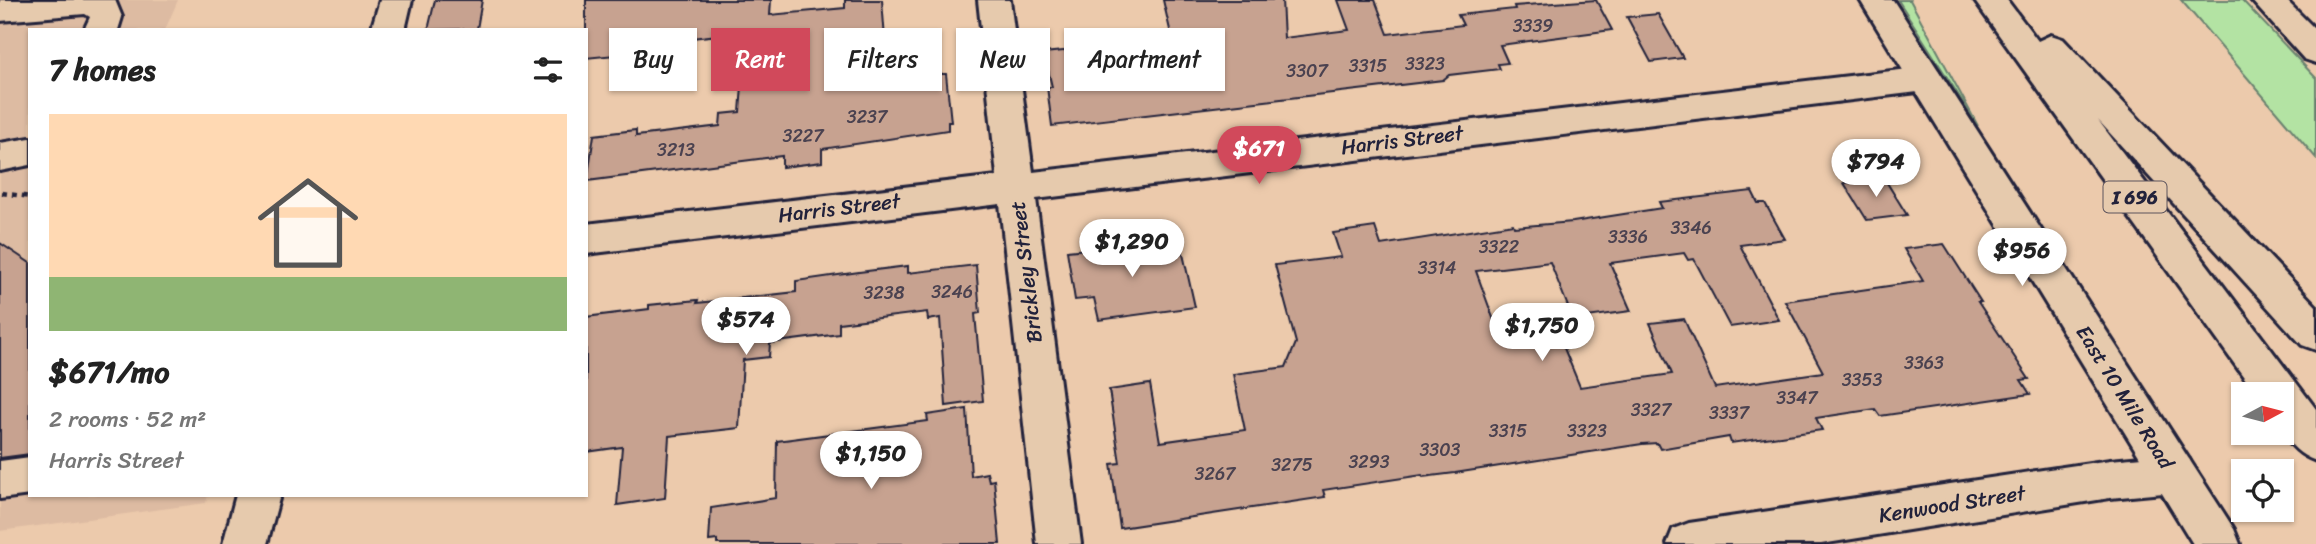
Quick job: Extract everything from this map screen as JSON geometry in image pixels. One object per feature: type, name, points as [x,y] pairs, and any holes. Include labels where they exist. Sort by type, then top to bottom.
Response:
[{"type":"main road","points":[[389,28],[396,0]]},
{"type":"main road","name":"Brickley Street","points":[[994,0],[1059,544]]},
{"type":"main road","name":"East 10 Mile Road","points":[[1877,0],[2218,544]]},
{"type":"main road","name":"I 696","points":[[1990,0],[2271,382]]},
{"type":"main road","points":[[2008,0],[2316,333]]},
{"type":"main road","points":[[2267,0],[2316,51]]},
{"type":"main road","points":[[0,9],[85,3],[103,7],[106,17],[102,28]]},
{"type":"main road","name":"Harris Street","points":[[588,239],[1926,79]]},
{"type":"main road","points":[[0,157],[28,151]]},
{"type":"main road","name":"I 696","points":[[2294,412],[2316,442]]},
{"type":"main road","name":"Kenwood Street","points":[[1689,544],[2110,479],[2174,473]]},
{"type":"main road","points":[[0,480],[28,476]]},
{"type":"main road","points":[[245,544],[257,497]]},
{"type":"path","points":[[2,193],[28,197]]},
{"type":"shaded area","points":[[0,0],[178,0],[166,28],[28,28],[28,497],[208,497],[206,503],[0,531]]},
{"type":"green space","points":[[1898,0],[1910,0],[1978,126]]},
{"type":"green space","points":[[2181,0],[2242,0],[2316,78],[2316,158]]},
{"type":"building","points":[[435,0],[482,0],[477,28],[428,28]]},
{"type":"building","points":[[586,0],[771,0],[770,15],[845,8],[845,0],[882,0],[884,28],[824,28],[824,91],[942,91],[942,74],[946,74],[951,122],[948,122],[948,130],[822,149],[822,162],[782,167],[782,156],[588,181],[594,135],[636,130],[636,136],[720,126],[721,114],[740,112],[742,91],[810,91],[810,28],[711,28],[711,36],[697,37],[697,28],[609,28],[609,56],[588,58]]},
{"type":"building","points":[[1163,0],[1282,0],[1284,38],[1349,30],[1338,0],[1375,0],[1388,34],[1463,25],[1458,15],[1515,9],[1514,6],[1596,0],[1612,30],[1500,45],[1508,63],[1498,64],[1500,69],[1449,75],[1443,80],[1052,126],[1048,91],[1052,87],[1050,52],[1064,51],[1064,91],[1225,91],[1225,28],[1170,28]]},
{"type":"building","points":[[1658,14],[1683,58],[1651,62],[1627,17]]},
{"type":"building","points":[[1884,178],[1907,215],[1867,220],[1844,183]]},
{"type":"building","points":[[1752,191],[1758,203],[1765,203],[1785,239],[1740,245],[1779,320],[1730,327],[1694,259],[1688,260],[1684,253],[1610,263],[1631,311],[1573,319],[1550,262],[1476,271],[1500,337],[1557,331],[1580,387],[1672,374],[1650,323],[1684,319],[1715,388],[1823,372],[1785,301],[1923,281],[1904,249],[1944,244],[1981,302],[1978,302],[2029,379],[2021,380],[2030,394],[1880,416],[1875,409],[1816,418],[1822,430],[1731,443],[1729,437],[1660,449],[1657,443],[1642,444],[1455,473],[1422,475],[1323,490],[1325,497],[1120,528],[1111,464],[1120,463],[1109,390],[1150,384],[1160,442],[1245,430],[1233,374],[1286,367],[1296,343],[1275,265],[1341,257],[1333,233],[1375,227],[1381,245],[1513,224],[1514,227],[1573,222],[1662,208],[1659,202]]},
{"type":"building","points":[[1170,241],[1171,246],[1181,245],[1195,307],[1099,320],[1094,298],[1075,300],[1067,251]]},
{"type":"building","points":[[0,243],[28,262],[28,454],[0,458]]},
{"type":"building","points":[[976,265],[980,313],[975,314],[983,401],[946,406],[940,318],[928,320],[927,312],[839,323],[839,334],[770,343],[769,357],[743,360],[739,428],[669,436],[665,498],[617,505],[622,447],[588,452],[588,317],[649,309],[649,305],[698,300],[697,303],[796,292],[796,281],[859,272],[908,266],[908,273]]},
{"type":"building","points":[[967,409],[971,476],[987,473],[989,481],[994,480],[1000,544],[717,544],[717,540],[709,541],[711,508],[776,498],[777,441],[928,421],[927,415]]}]
